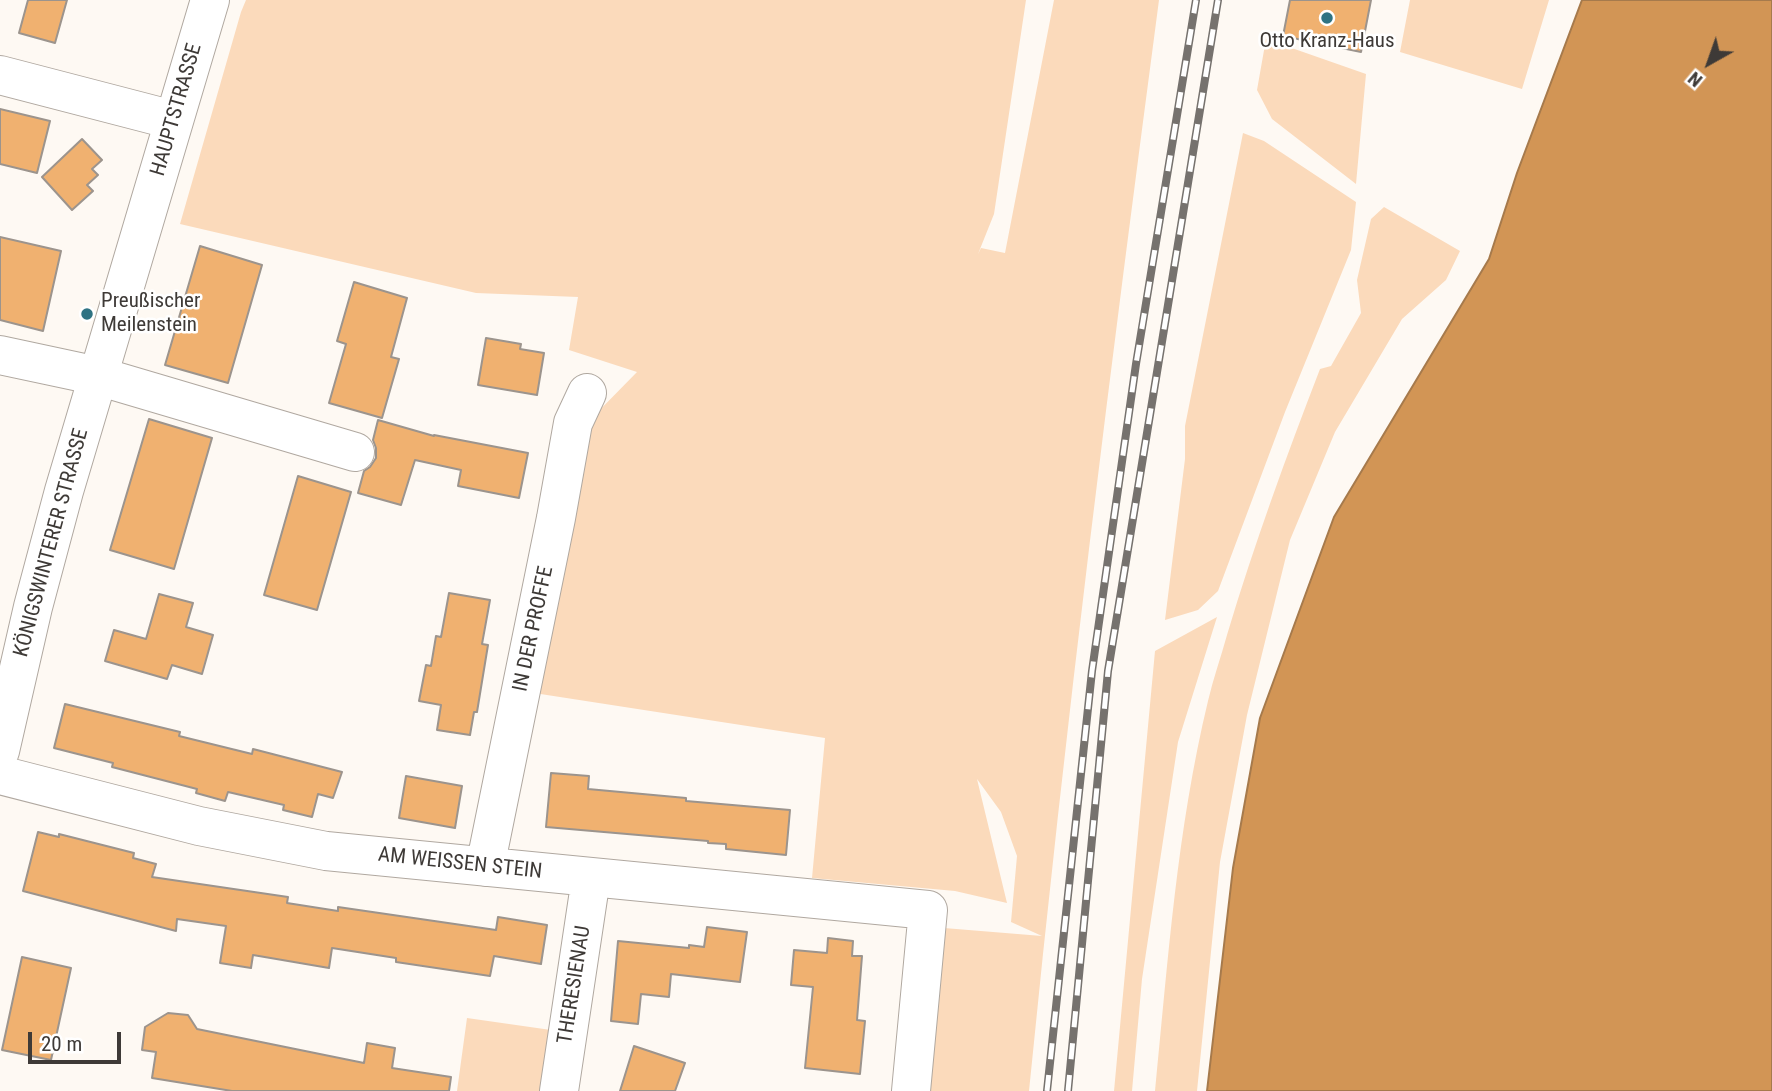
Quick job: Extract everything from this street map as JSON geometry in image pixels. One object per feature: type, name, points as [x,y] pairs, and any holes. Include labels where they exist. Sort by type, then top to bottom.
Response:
[{"type":"street","name":"HAUPTSTRASSE","points":[[145,219],[209,0]]},
{"type":"street","points":[[0,75],[173,120]]},
{"type":"street","name":"KÖNIGSWINTERER STRASSE","points":[[0,751],[33,607],[145,219]]},
{"type":"street","points":[[0,355],[98,376],[355,452]]},
{"type":"street","name":"IN DER PROFFE","points":[[485,867],[573,423],[587,393]]},
{"type":"street","name":"AM WEISSEN STEIN","points":[[0,775],[199,826],[326,851],[928,910],[911,1091]]},
{"type":"street","name":"THERESIENAU","points":[[559,1091],[591,878]]},
{"type":"shaded area","points":[[246,0],[1026,0],[994,214],[978,254],[981,248],[1005,253],[1054,0],[1159,0],[1090,545],[1029,1091],[930,1091],[944,928],[1042,936],[1011,922],[1017,856],[1001,812],[977,779],[1007,903],[955,891],[812,878],[825,738],[534,693],[585,425],[637,372],[569,350],[578,297],[476,293],[180,224]]},
{"type":"shaded area","points":[[1410,0],[1549,0],[1522,89],[1400,52]]},
{"type":"shaded area","points":[[1582,0],[1772,0],[1772,1091],[1207,1091],[1233,868],[1260,718],[1334,517],[1489,259],[1517,173]]},
{"type":"shaded area","points":[[1266,39],[1366,74],[1356,184],[1272,119],[1257,90]]},
{"type":"shaded area","points":[[1243,133],[1264,141],[1356,202],[1351,250],[1285,412],[1218,591],[1198,610],[1165,620],[1185,459],[1185,426]]},
{"type":"shaded area","points":[[1384,207],[1460,251],[1446,280],[1402,319],[1335,432],[1290,540],[1247,715],[1220,862],[1197,1091],[1155,1091],[1181,846],[1197,749],[1210,693],[1259,534],[1320,369],[1331,366],[1361,313],[1357,280],[1371,219]]},
{"type":"shaded area","points":[[1217,617],[1178,742],[1142,979],[1132,1091],[1114,1091],[1155,651]]},
{"type":"shaded area","points":[[467,1018],[551,1030],[543,1091],[457,1091]]},
{"type":"building","points":[[28,0],[67,0],[55,43],[19,33]]},
{"type":"building","name":"Otto Kranz-Haus","points":[[1290,0],[1371,0],[1361,52],[1283,36]]},
{"type":"building","points":[[0,109],[50,121],[37,173],[0,164]]},
{"type":"building","points":[[82,139],[102,160],[92,169],[98,175],[87,185],[93,191],[72,210],[42,177]]},
{"type":"building","points":[[0,237],[61,251],[43,331],[0,320]]},
{"type":"building","points":[[200,246],[262,265],[228,383],[165,365]]},
{"type":"building","points":[[354,282],[407,298],[391,357],[399,359],[382,418],[329,403],[346,344],[337,341]]},
{"type":"building","points":[[486,338],[521,344],[520,349],[544,353],[537,395],[478,385]]},
{"type":"building","points":[[149,419],[212,438],[174,569],[110,550]]},
{"type":"building","points":[[378,420],[434,436],[528,453],[519,498],[458,486],[461,470],[415,460],[401,505],[358,493],[364,471],[376,458],[373,440]]},
{"type":"building","points":[[298,476],[351,492],[317,610],[264,595]]},
{"type":"building","points":[[449,593],[490,600],[482,644],[488,645],[477,712],[474,712],[470,735],[437,730],[441,705],[419,701],[426,665],[431,666],[436,636],[441,637]]},
{"type":"building","points":[[159,594],[193,603],[186,627],[213,635],[202,674],[172,665],[167,679],[105,661],[114,630],[146,639]]},
{"type":"building","points":[[65,704],[180,732],[179,736],[252,754],[253,749],[342,772],[333,798],[318,794],[312,817],[283,810],[284,805],[228,792],[225,801],[196,793],[197,789],[112,767],[113,763],[54,748]]},
{"type":"building","points":[[551,773],[589,776],[588,789],[790,810],[786,855],[726,849],[726,844],[708,841],[546,827]]},
{"type":"building","points":[[406,776],[462,786],[455,828],[399,818]]},
{"type":"building","points":[[38,832],[59,837],[59,834],[134,853],[133,858],[156,864],[152,877],[288,897],[287,903],[338,911],[338,907],[496,930],[498,917],[547,925],[541,964],[494,956],[490,976],[396,962],[396,958],[332,948],[329,968],[253,955],[251,968],[220,963],[226,926],[177,919],[176,931],[23,891]]},
{"type":"building","points":[[707,927],[747,932],[740,982],[671,974],[669,997],[641,994],[638,1024],[611,1021],[618,941],[704,947]]},
{"type":"building","points":[[828,938],[853,941],[852,956],[862,956],[857,1020],[865,1021],[860,1074],[805,1068],[813,987],[791,985],[794,950],[827,953]]},
{"type":"building","points":[[22,957],[71,968],[51,1060],[2,1050]]},
{"type":"building","points":[[168,1013],[188,1015],[197,1029],[364,1063],[367,1043],[395,1048],[392,1068],[451,1077],[449,1091],[232,1091],[152,1078],[156,1052],[142,1050],[145,1027]]},
{"type":"building","points":[[634,1046],[685,1063],[675,1091],[620,1091]]},
{"type":"railway","points":[[1047,1091],[1092,671],[1136,364],[1196,0]]},
{"type":"railway","points":[[1068,1091],[1108,671],[1218,0]]},
{"type":"place","name":"Otto Kranz-Haus","points":[[1327,18]]},
{"type":"place","name":"Preußischer Meilenstein","points":[[87,314]]}]
